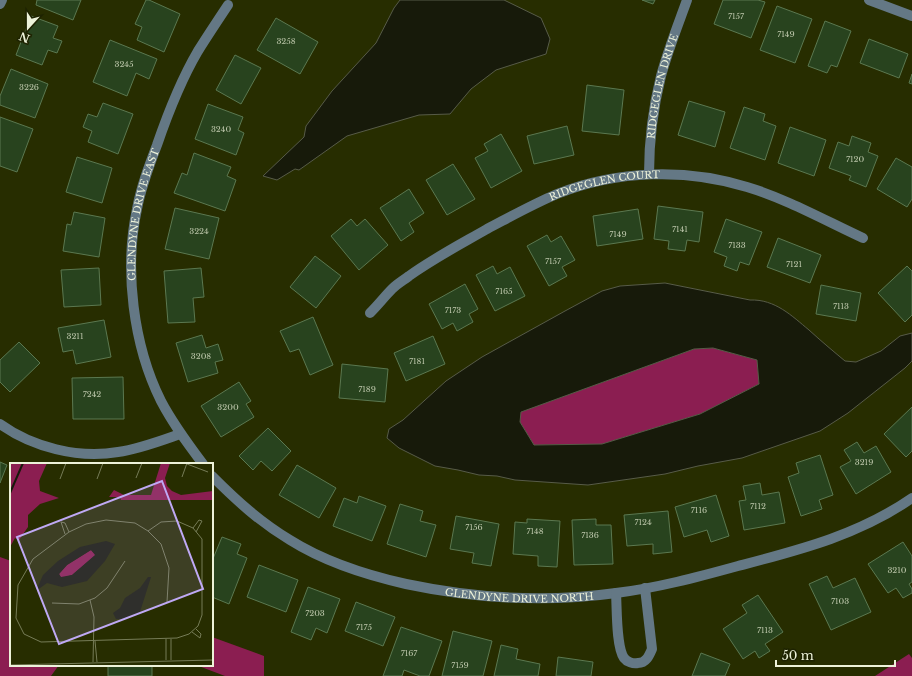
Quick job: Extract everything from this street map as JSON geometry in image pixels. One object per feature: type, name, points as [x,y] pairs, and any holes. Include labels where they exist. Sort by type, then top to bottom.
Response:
[{"type":"street","points":[[0,4],[2,0]]},
{"type":"street","name":"RIDGEGLEN DRIVE","points":[[649,174],[649,146],[661,75],[687,0]]},
{"type":"street","points":[[868,0],[912,16]]},
{"type":"street","name":"GLENDYNE DRIVE EAST","points":[[180,434],[161,400],[148,368],[138,334],[133,303],[131,275],[132,241],[136,209],[142,186],[163,126],[178,90],[198,51],[228,5]]},
{"type":"street","name":"RIDGEGLEN COURT","points":[[370,313],[393,288],[429,262],[528,207],[585,184],[615,178],[649,174],[681,174],[717,178],[775,197],[863,238]]},
{"type":"street","points":[[0,424],[26,439],[46,446],[91,454],[118,452],[154,443],[180,434],[202,463]]},
{"type":"street","name":"GLENDYNE DRIVE NORTH","points":[[213,477],[239,503],[290,541],[317,555],[349,568],[388,580],[456,593],[506,599],[548,599],[616,593],[690,579],[809,547],[873,521],[912,498]]},
{"type":"street","points":[[616,593],[620,650],[625,659],[633,664],[643,663],[649,657],[652,649],[645,588]]},
{"type":"shaded area","points":[[400,0],[504,0],[541,18],[550,39],[546,54],[496,70],[471,89],[450,114],[419,115],[347,136],[299,170],[295,169],[277,180],[263,176],[304,137],[306,126],[332,91],[376,43],[394,8]]},
{"type":"shaded area","points":[[665,283],[767,302],[789,314],[845,361],[856,362],[881,351],[900,336],[912,333],[912,361],[848,413],[820,431],[742,458],[665,474],[588,485],[515,480],[497,476],[479,475],[435,466],[399,448],[387,438],[389,429],[403,420],[446,381],[482,357],[602,291],[620,286]],"holes":[[[713,348],[757,360],[759,384],[700,414],[602,444],[534,445],[520,422],[521,412],[694,349]]]},
{"type":"shaded area","points":[[713,348],[757,360],[759,384],[700,414],[602,444],[534,445],[520,422],[520,412],[694,349]]},
{"type":"shaded area","points":[[0,557],[10,561],[10,666],[58,666],[51,676],[0,676]]},
{"type":"shaded area","points":[[213,637],[264,656],[264,676],[225,676],[199,666],[213,666]]},
{"type":"shaded area","points":[[909,654],[912,658],[912,676],[875,676]]},
{"type":"building","points":[[37,0],[81,0],[73,20],[36,5]]},
{"type":"building","points":[[146,0],[180,14],[164,52],[137,40],[142,27],[135,24]]},
{"type":"building","points":[[642,0],[655,0],[653,4]]},
{"type":"building","points":[[723,0],[758,0],[765,2],[751,38],[714,24]]},
{"type":"building","points":[[777,6],[812,19],[795,63],[760,50]]},
{"type":"building","points":[[31,16],[58,26],[53,38],[62,41],[57,53],[48,50],[42,65],[16,55]]},
{"type":"building","points":[[276,18],[318,42],[300,74],[257,50]]},
{"type":"building","points":[[825,21],[851,31],[837,67],[831,65],[827,73],[808,66]]},
{"type":"building","points":[[869,39],[908,54],[899,78],[860,63]]},
{"type":"building","points":[[110,40],[157,59],[149,79],[136,73],[127,96],[93,82]]},
{"type":"building","points":[[235,55],[261,68],[241,104],[216,90]]},
{"type":"building","points":[[11,69],[48,84],[35,118],[0,105],[0,96]]},
{"type":"building","points":[[912,74],[912,84],[909,83]]},
{"type":"building","points":[[587,85],[624,90],[619,135],[582,131]]},
{"type":"building","points":[[689,101],[725,112],[715,147],[678,135]]},
{"type":"building","points":[[103,103],[133,114],[118,154],[88,142],[92,131],[83,127],[88,114],[97,117]]},
{"type":"building","points":[[208,104],[243,117],[238,130],[244,133],[236,155],[195,139]]},
{"type":"building","points":[[744,107],[765,114],[763,121],[776,126],[765,160],[730,148]]},
{"type":"building","points":[[0,117],[33,129],[17,172],[0,166]]},
{"type":"building","points":[[567,126],[574,155],[534,164],[527,136]]},
{"type":"building","points":[[790,127],[826,140],[814,176],[778,163]]},
{"type":"building","points":[[501,134],[522,171],[491,188],[475,158],[488,151],[484,144]]},
{"type":"building","points":[[852,136],[871,143],[868,152],[878,156],[866,187],[849,180],[851,176],[829,168],[838,142],[849,146]]},
{"type":"building","points":[[194,153],[231,167],[227,176],[236,180],[225,211],[174,193],[182,173],[187,175]]},
{"type":"building","points":[[77,157],[112,168],[102,203],[66,192]]},
{"type":"building","points":[[896,158],[912,167],[912,199],[907,207],[877,189]]},
{"type":"building","points":[[453,164],[475,199],[447,215],[426,180]]},
{"type":"building","points":[[409,189],[424,213],[409,223],[414,232],[401,241],[380,208]]},
{"type":"building","points":[[658,206],[703,212],[699,242],[687,240],[685,251],[668,249],[669,241],[654,239]]},
{"type":"building","points":[[175,208],[219,218],[209,259],[165,249]]},
{"type":"building","points":[[638,209],[643,239],[597,246],[593,216]]},
{"type":"building","points":[[74,212],[105,218],[99,257],[63,251],[67,224],[71,225]]},
{"type":"building","points":[[351,219],[357,226],[365,219],[388,245],[359,270],[331,236]]},
{"type":"building","points":[[726,219],[762,232],[749,265],[740,262],[737,271],[724,266],[727,257],[714,252]]},
{"type":"building","points":[[547,235],[551,242],[561,236],[575,260],[562,267],[567,276],[549,286],[527,246]]},
{"type":"building","points":[[778,238],[821,255],[810,283],[767,267]]},
{"type":"building","points":[[315,256],[341,276],[316,308],[290,287]]},
{"type":"building","points":[[493,266],[497,274],[510,267],[525,296],[495,311],[476,275]]},
{"type":"building","points":[[907,266],[912,271],[912,315],[905,322],[878,293]]},
{"type":"building","points":[[99,268],[101,305],[64,307],[61,270]]},
{"type":"building","points":[[201,268],[204,297],[193,298],[195,322],[168,323],[164,271]]},
{"type":"building","points":[[465,284],[478,309],[469,314],[473,322],[457,331],[453,323],[442,329],[429,304]]},
{"type":"building","points":[[821,285],[861,293],[856,321],[816,314]]},
{"type":"building","points":[[313,317],[333,365],[310,375],[299,349],[290,352],[280,331]]},
{"type":"building","points":[[104,320],[111,357],[76,364],[73,350],[63,352],[58,328]]},
{"type":"building","points":[[202,335],[206,348],[218,344],[223,360],[215,362],[218,373],[188,382],[176,343]]},
{"type":"building","points":[[433,336],[445,364],[406,381],[394,353]]},
{"type":"building","points":[[19,342],[40,363],[10,392],[0,382],[0,360]]},
{"type":"building","points":[[342,364],[388,369],[385,402],[339,398]]},
{"type":"building","points":[[123,377],[124,419],[73,419],[72,378]]},
{"type":"building","points":[[239,382],[251,401],[246,404],[254,417],[221,437],[201,406]]},
{"type":"building","points":[[912,407],[912,451],[906,457],[884,434]]},
{"type":"building","points":[[268,428],[291,451],[272,471],[261,461],[253,470],[239,456]]},
{"type":"building","points":[[857,442],[864,453],[876,446],[891,472],[856,494],[840,467],[851,461],[844,450]]},
{"type":"building","points":[[820,455],[833,495],[819,500],[822,509],[801,516],[788,477],[799,473],[796,463]]},
{"type":"building","points":[[0,462],[7,465],[0,483]]},
{"type":"building","points":[[297,465],[336,488],[319,518],[279,495]]},
{"type":"building","points":[[760,483],[762,495],[779,492],[785,523],[744,530],[739,501],[746,500],[743,486]]},
{"type":"building","points":[[716,495],[729,536],[711,542],[707,530],[684,537],[675,507]]},
{"type":"building","points":[[359,496],[386,506],[372,541],[333,526],[344,498],[357,503]]},
{"type":"building","points":[[400,504],[423,511],[420,521],[436,525],[426,557],[387,544]]},
{"type":"building","points":[[668,511],[672,552],[653,554],[653,544],[627,546],[624,515]]},
{"type":"building","points":[[456,516],[499,524],[491,566],[472,563],[474,553],[450,549]]},
{"type":"building","points":[[527,519],[560,521],[557,567],[538,566],[538,556],[513,554],[515,522],[527,523]]},
{"type":"building","points":[[596,519],[596,525],[611,525],[613,564],[574,565],[572,520]]},
{"type":"building","points":[[222,537],[241,544],[237,554],[247,558],[229,604],[213,597],[213,559]]},
{"type":"building","points":[[903,542],[912,556],[912,582],[909,584],[912,589],[912,593],[903,598],[896,588],[888,593],[868,564]]},
{"type":"building","points":[[259,565],[298,580],[286,612],[247,597]]},
{"type":"building","points":[[827,576],[833,588],[855,578],[871,612],[831,630],[809,584]]},
{"type":"building","points":[[308,587],[340,599],[327,633],[316,628],[311,640],[291,632]]},
{"type":"building","points":[[758,595],[783,632],[765,644],[770,651],[759,658],[755,651],[743,659],[723,629],[747,613],[742,605]]},
{"type":"building","points":[[356,602],[395,617],[383,646],[345,631]]},
{"type":"building","points":[[401,627],[442,641],[429,676],[420,676],[404,670],[402,676],[383,676]]},
{"type":"building","points":[[453,631],[492,641],[483,676],[442,676]]},
{"type":"building","points":[[501,645],[518,649],[516,659],[540,664],[538,676],[494,676]]},
{"type":"building","points":[[701,653],[730,664],[725,676],[692,676]]},
{"type":"building","points":[[558,657],[593,662],[591,676],[556,676]]},
{"type":"building","points":[[108,666],[152,666],[152,676],[108,676]]}]
